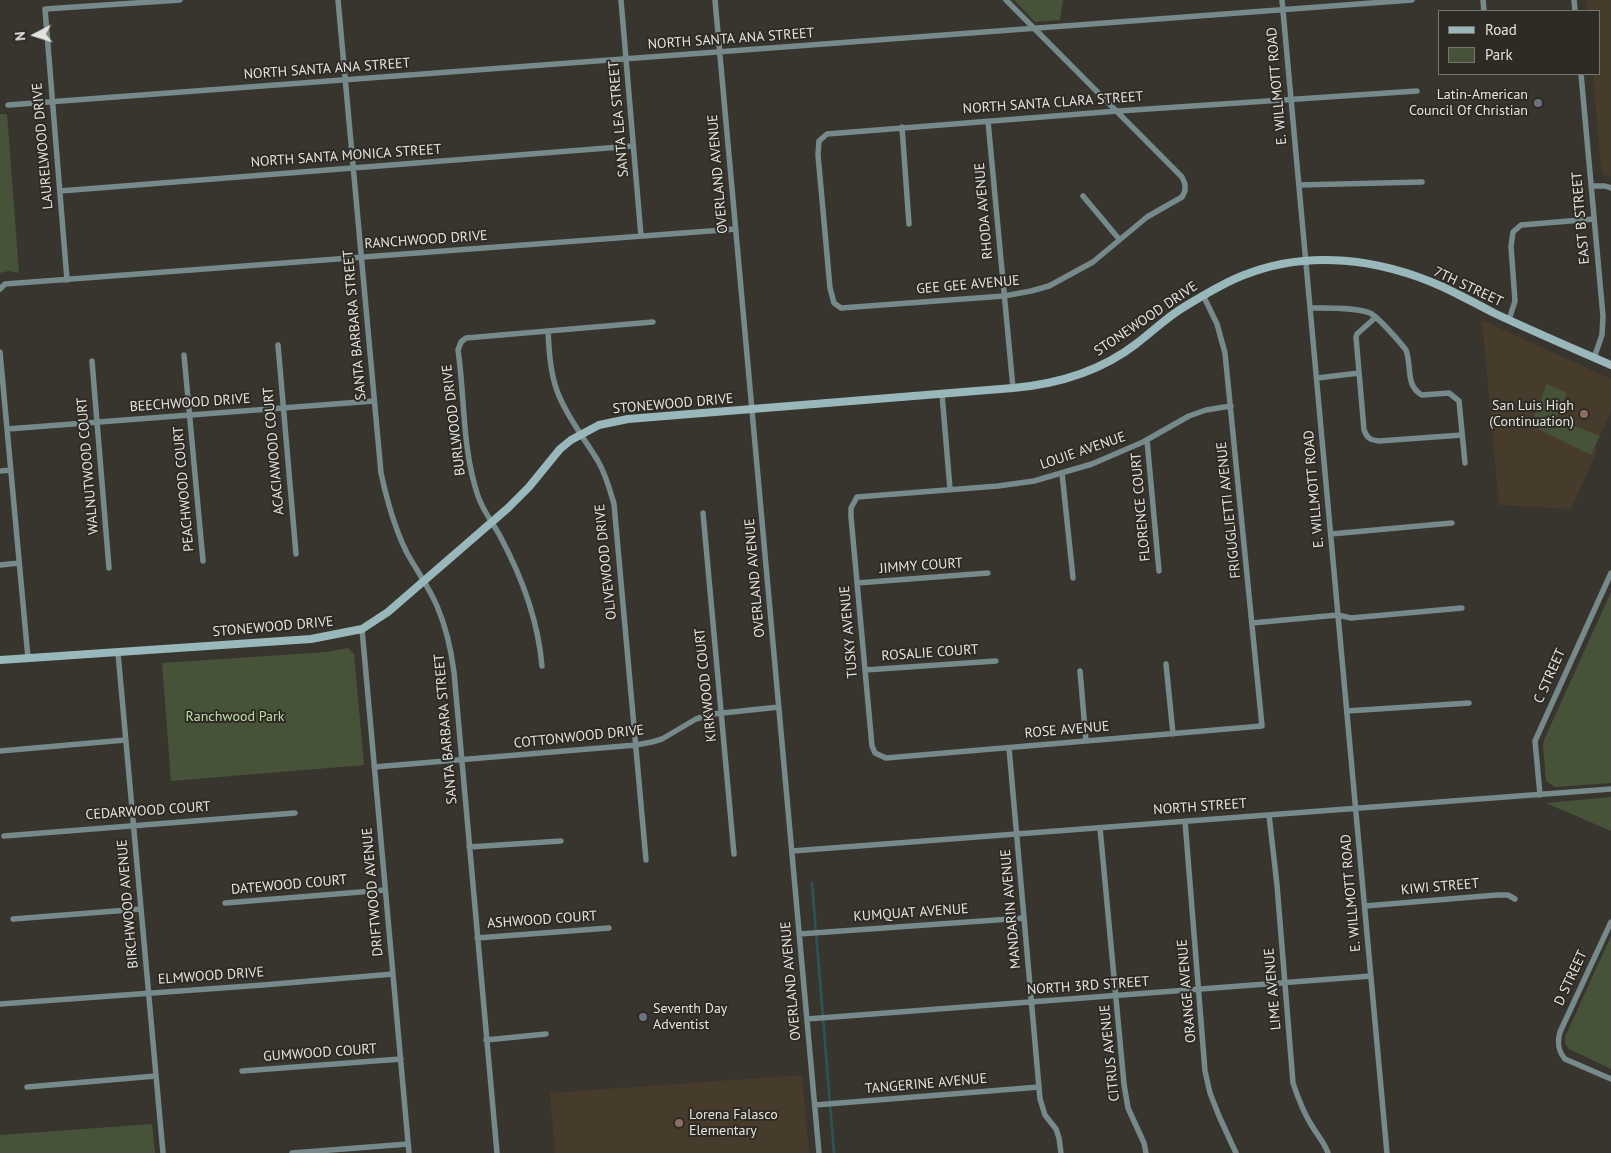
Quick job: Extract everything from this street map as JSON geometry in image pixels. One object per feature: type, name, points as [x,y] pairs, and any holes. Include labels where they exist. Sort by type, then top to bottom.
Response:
[{"type":"street","name":"LAURELWOOD DRIVE","points":[[67,280],[45,9],[180,0]]},
{"type":"street","name":"SANTA BARBARA STREET","points":[[338,0],[378,448],[386,498],[400,538],[437,606],[450,647],[454,672],[497,1153]]},
{"type":"street","name":"SANTA LEA STREET","points":[[621,0],[641,236]]},
{"type":"street","name":"OVERLAND AVENUE","points":[[715,0],[819,1153]]},
{"type":"street","points":[[1006,0],[1118,111]]},
{"type":"street","name":"E. WILLMOTT ROAD","points":[[1282,0],[1387,1153]]},
{"type":"street","name":"NORTH SANTA ANA STREET","points":[[8,105],[1412,0]]},
{"type":"street","name":"EAST B STREET","points":[[1581,75],[1603,316],[1602,335],[1594,358]]},
{"type":"street","name":"NORTH SANTA CLARA STREET","points":[[841,308],[834,303],[830,288],[818,155],[819,141],[827,134],[1118,111],[1417,91]]},
{"type":"street","name":"GEE GEE AVENUE","points":[[841,308],[1004,296],[1049,286],[1093,262],[1154,212],[1182,198],[1185,191],[1182,177],[1118,111]]},
{"type":"street","name":"RHODA AVENUE","points":[[988,121],[1013,388]]},
{"type":"street","points":[[902,127],[910,224]]},
{"type":"street","name":"NORTH SANTA MONICA STREET","points":[[60,191],[634,146]]},
{"type":"street","points":[[1299,185],[1422,182]]},
{"type":"street","points":[[1591,186],[1611,188]]},
{"type":"street","points":[[1083,196],[1119,239]]},
{"type":"street","points":[[1509,320],[1515,301],[1511,246],[1513,232],[1521,225],[1594,219]]},
{"type":"street","name":"RANCHWOOD DRIVE","points":[[0,289],[5,284],[736,229]]},
{"type":"street","name":"STONEWOOD DRIVE","points":[[0,660],[311,639],[362,629],[388,612],[530,487],[560,449],[580,434],[599,425],[618,420],[1013,388],[1057,381],[1097,368],[1120,356],[1165,320],[1230,280],[1274,265],[1306,260]]},
{"type":"street","name":"7TH STREET","points":[[1306,260],[1357,262],[1397,271],[1443,287],[1509,320],[1611,366]]},
{"type":"street","name":"FRIGUGLIETTI AVENUE","points":[[1203,295],[1217,324],[1224,346],[1262,726]]},
{"type":"street","points":[[1310,308],[1333,308],[1364,312],[1376,317],[1406,350],[1413,389],[1422,395],[1449,393],[1459,401],[1465,463]]},
{"type":"street","points":[[1376,317],[1356,337],[1364,430],[1369,439],[1379,442],[1462,435]]},
{"type":"street","points":[[548,331],[653,322]]},
{"type":"street","name":"BURLWOOD DRIVE","points":[[542,666],[535,619],[526,590],[478,495],[469,459],[458,350],[461,342],[466,338],[548,331]]},
{"type":"street","name":"OLIVEWOOD DRIVE","points":[[548,331],[557,389],[580,434],[599,463],[608,483],[614,504],[646,860]]},
{"type":"street","name":"ACACIAWOOD COURT","points":[[278,345],[296,554]]},
{"type":"street","points":[[0,352],[28,658]]},
{"type":"street","name":"PEACHWOOD COURT","points":[[184,355],[203,561]]},
{"type":"street","name":"WALNUTWOOD COURT","points":[[92,361],[109,568]]},
{"type":"street","points":[[1316,378],[1359,373]]},
{"type":"street","points":[[942,394],[950,488]]},
{"type":"street","name":"BEECHWOOD DRIVE","points":[[7,429],[374,402]]},
{"type":"street","name":"LOUIE AVENUE","points":[[851,508],[858,497],[950,488],[998,486],[1034,481],[1092,464],[1147,440],[1189,416],[1206,410],[1231,406]]},
{"type":"street","name":"FLORENCE COURT","points":[[1147,440],[1160,571]]},
{"type":"street","points":[[0,470],[11,470]]},
{"type":"street","points":[[1062,473],[1073,578]]},
{"type":"street","name":"TUSKY AVENUE","points":[[851,508],[872,746],[875,753]]},
{"type":"street","name":"KIRKWOOD COURT","points":[[703,513],[734,854]]},
{"type":"street","points":[[1331,534],[1452,523]]},
{"type":"street","points":[[0,565],[19,563]]},
{"type":"street","name":"JIMMY COURT","points":[[857,583],[988,573]]},
{"type":"street","name":"C STREET","points":[[1540,795],[1535,741],[1611,573]]},
{"type":"street","points":[[1252,623],[1338,615],[1350,618],[1462,608]]},
{"type":"street","name":"DRIFTWOOD AVENUE","points":[[362,629],[409,1153]]},
{"type":"street","name":"BIRCHWOOD AVENUE","points":[[118,653],[163,1153]]},
{"type":"street","name":"ROSALIE COURT","points":[[865,670],[996,661]]},
{"type":"street","points":[[1166,664],[1173,734]]},
{"type":"street","points":[[1080,671],[1086,741]]},
{"type":"street","points":[[1347,711],[1469,704]]},
{"type":"street","name":"COTTONWOOD DRIVE","points":[[374,767],[636,745],[657,741],[696,719],[722,712],[778,707]]},
{"type":"street","name":"ROSE AVENUE","points":[[875,753],[886,758],[1262,726]]},
{"type":"street","points":[[0,751],[125,740]]},
{"type":"street","name":"MANDARIN AVENUE","points":[[1009,748],[1040,1098],[1045,1115],[1056,1129],[1061,1153]]},
{"type":"street","name":"NORTH STREET","points":[[792,851],[1611,789]]},
{"type":"street","name":"CEDARWOOD COURT","points":[[4,836],[295,813]]},
{"type":"street","name":"LIME AVENUE","points":[[1269,815],[1277,885],[1293,1083],[1304,1114],[1323,1141],[1328,1153]]},
{"type":"street","name":"ORANGE AVENUE","points":[[1185,821],[1207,1079],[1219,1116],[1236,1153]]},
{"type":"street","name":"CITRUS AVENUE","points":[[1100,828],[1126,1100],[1134,1123],[1144,1143],[1146,1153]]},
{"type":"street","points":[[469,847],[561,841]]},
{"type":"street","name":"DATEWOOD COURT","points":[[225,903],[385,890]]},
{"type":"street","name":"KIWI STREET","points":[[1365,906],[1497,895],[1515,899]]},
{"type":"street","points":[[12,919],[141,909]]},
{"type":"street","name":"KUMQUAT AVENUE","points":[[799,934],[1024,918]]},
{"type":"street","name":"D STREET","points":[[1611,922],[1560,1032],[1558,1047],[1560,1054],[1566,1059],[1611,1079]]},
{"type":"street","name":"ASHWOOD COURT","points":[[477,938],[609,928]]},
{"type":"street","name":"ELMWOOD DRIVE","points":[[0,1004],[393,974]]},
{"type":"street","name":"NORTH 3RD STREET","points":[[807,1019],[1116,997],[1371,976]]},
{"type":"street","points":[[486,1040],[546,1034]]},
{"type":"street","name":"GUMWOOD COURT","points":[[242,1071],[401,1059]]},
{"type":"street","points":[[27,1087],[156,1076]]},
{"type":"street","name":"TANGERINE AVENUE","points":[[815,1105],[1039,1087]]},
{"type":"street","points":[[292,1153],[408,1144]]},
{"type":"shaded area","points":[[1586,0],[1611,0],[1611,177],[1604,174],[1601,170],[1593,75],[1601,75],[1601,10],[1587,10]]},
{"type":"shaded area","name":"San Luis High (Continuation)","points":[[1482,320],[1611,379],[1611,411],[1600,436],[1556,418],[1548,385],[1532,421],[1591,454],[1594,447],[1598,449],[1571,509],[1499,505]]},
{"type":"shaded area","name":"Lorena Falasco Elementary","points":[[802,1075],[809,1153],[555,1153],[550,1093]]},
{"type":"green space","points":[[1014,0],[1063,0],[1060,20],[1035,22]]},
{"type":"green space","points":[[0,114],[7,114],[19,273],[8,271],[0,273]]},
{"type":"green space","points":[[1547,384],[1567,393],[1556,418],[1600,436],[1591,455],[1532,426],[1532,421]]},
{"type":"green space","points":[[1611,592],[1611,783],[1555,787],[1546,781],[1544,740]]},
{"type":"green space","name":"Ranchwood Park","points":[[348,648],[354,654],[364,765],[171,781],[162,663],[327,652]]},
{"type":"green space","points":[[1611,797],[1611,831],[1546,803]]},
{"type":"green space","points":[[1611,936],[1611,1069],[1569,1049],[1565,1044],[1565,1037]]},
{"type":"green space","points":[[152,1124],[155,1153],[0,1153],[0,1135]]},
{"type":"waterway","points":[[812,883],[834,1153]]},
{"type":"place","name":"Latin-American Council Of Christian","points":[[1538,103]]},
{"type":"place","name":"San Luis High (Continuation)","points":[[1584,414]]},
{"type":"place","name":"Seventh Day Adventist","points":[[643,1017]]},
{"type":"place","name":"Lorena Falasco Elementary","points":[[679,1123]]}]
